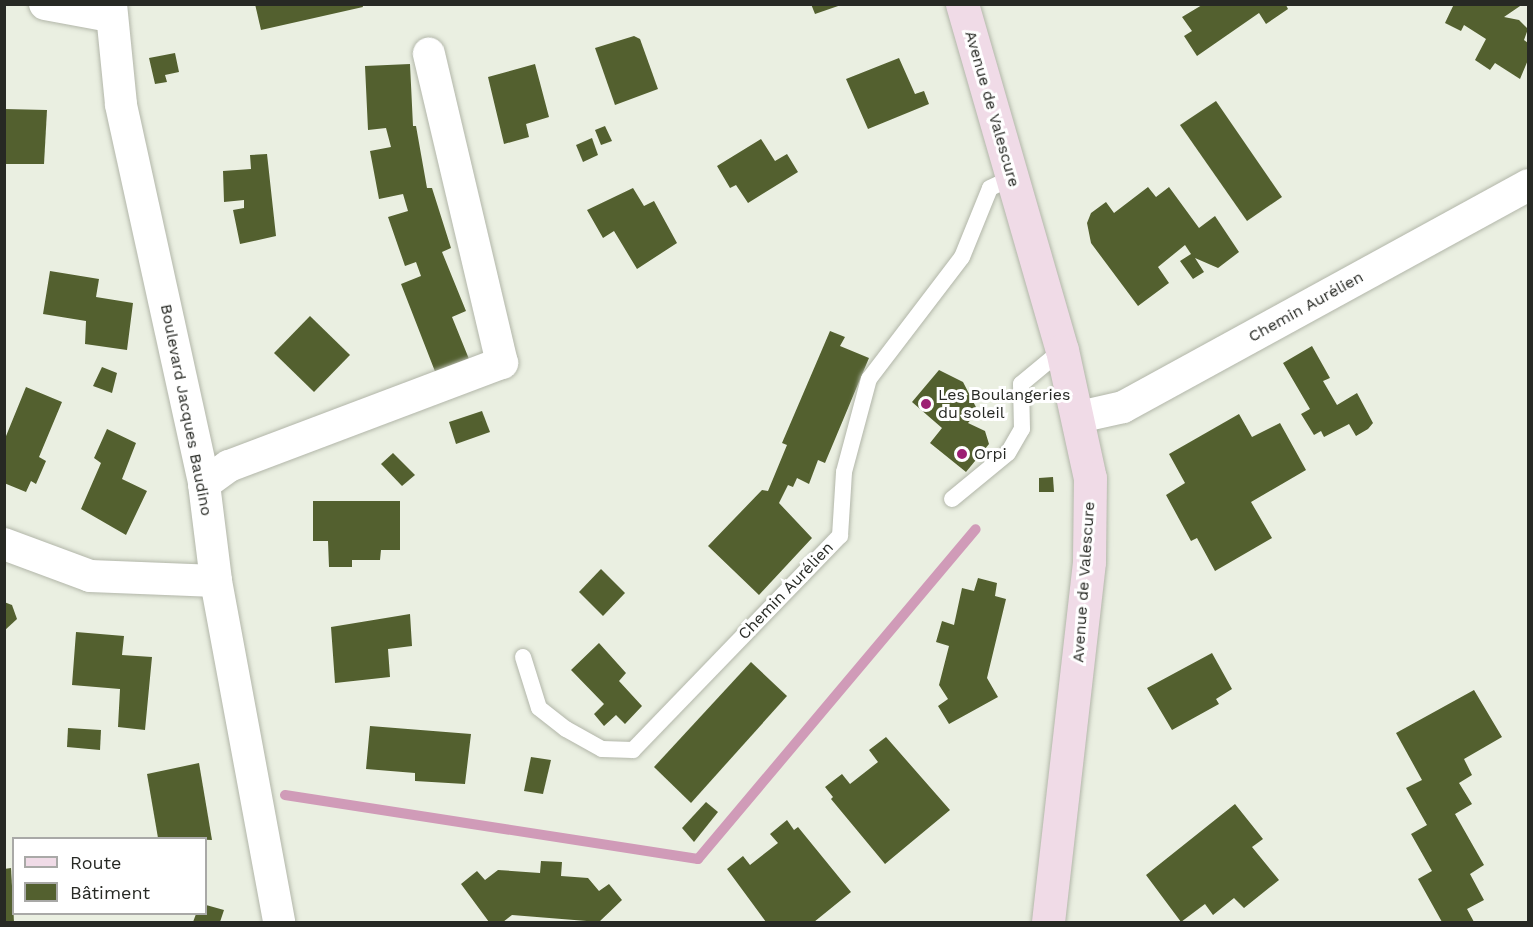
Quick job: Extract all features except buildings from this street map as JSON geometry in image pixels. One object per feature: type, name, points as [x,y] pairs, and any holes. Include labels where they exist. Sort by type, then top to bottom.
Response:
[{"type":"main road","name":"Avenue de Valescure","points":[[962,4],[1062,350],[1080,417],[1090,478],[1089,562],[1048,922]]},
{"type":"street","points":[[45,4],[111,10]]},
{"type":"street","name":"Boulevard Jacques Baudino","points":[[111,10],[121,105],[204,484],[216,582],[279,922]]},
{"type":"street","points":[[204,484],[229,466],[502,363],[429,53]]},
{"type":"street","name":"Chemin Aurélien","points":[[1080,417],[1123,407],[1528,185]]},
{"type":"street","points":[[4,544],[90,576],[216,582]]},
{"type":"lane","name":"Chemin Aurélien","points":[[523,657],[539,708],[566,729],[602,749],[633,750],[840,536],[844,472],[869,379],[962,256],[990,188],[1011,178]]},
{"type":"lane","points":[[952,499],[1008,453],[1022,429],[1021,384],[1062,350]]},
{"type":"waterway","points":[[285,795],[698,859],[976,529]]},
{"type":"place","name":"Les Boulangeries du soleil","points":[[926,404]]},
{"type":"place","name":"Orpi","points":[[962,454]]}]
